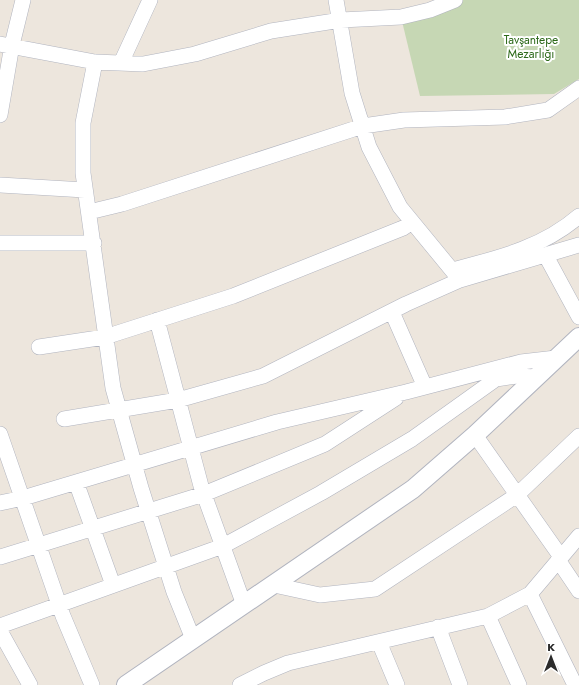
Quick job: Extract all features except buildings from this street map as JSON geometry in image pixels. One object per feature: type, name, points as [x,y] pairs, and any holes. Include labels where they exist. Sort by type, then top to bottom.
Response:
[{"type":"street","points":[[0,115],[6,45],[23,0]]},
{"type":"street","points":[[121,63],[150,0]]},
{"type":"street","points":[[336,0],[341,20],[352,93],[369,147],[400,207],[456,275]]},
{"type":"street","points":[[6,45],[95,62],[143,64],[195,54],[271,31],[341,20],[401,17],[430,10],[455,0]]},
{"type":"street","points":[[95,62],[83,123],[83,173],[94,243],[105,337],[113,388],[148,511],[166,567],[193,638]]},
{"type":"street","points":[[88,212],[122,204],[363,126],[404,120],[505,117],[548,110],[579,88]]},
{"type":"street","points":[[0,185],[85,190]]},
{"type":"street","points":[[64,419],[178,400],[263,376],[392,312],[456,275],[519,252],[567,227],[579,216]]},
{"type":"street","points":[[39,346],[105,337],[233,296],[403,228],[412,222]]},
{"type":"street","points":[[0,243],[94,243]]},
{"type":"street","points":[[456,275],[546,256],[579,246]]},
{"type":"street","points":[[546,256],[579,317]]},
{"type":"street","points":[[392,312],[425,387]]},
{"type":"street","points":[[157,320],[204,494],[244,605]]},
{"type":"street","points":[[126,685],[193,638],[274,585],[413,490],[475,435],[579,337]]},
{"type":"street","points":[[0,503],[22,498],[277,422],[406,392],[522,362],[556,358]]},
{"type":"street","points":[[0,626],[223,546],[321,493],[412,440],[496,379],[517,376],[536,377]]},
{"type":"street","points":[[0,557],[39,547],[204,494],[325,444],[406,392]]},
{"type":"street","points":[[0,434],[59,604],[92,685]]},
{"type":"street","points":[[475,435],[560,558],[579,591]]},
{"type":"street","points":[[274,585],[320,595],[375,588],[517,495],[579,436]]},
{"type":"street","points":[[76,482],[113,585]]},
{"type":"street","points":[[240,685],[266,679],[288,663],[488,616],[530,594],[579,536]]},
{"type":"street","points":[[530,594],[575,685]]},
{"type":"street","points":[[488,616],[519,685]]},
{"type":"street","points":[[438,627],[460,685]]},
{"type":"street","points":[[0,631],[30,685]]},
{"type":"street","points":[[379,642],[397,685]]},
{"type":"green space","name":"Tavşantepe Mezarlığı","points":[[461,0],[579,0],[579,79],[554,94],[420,96],[401,17]]}]
